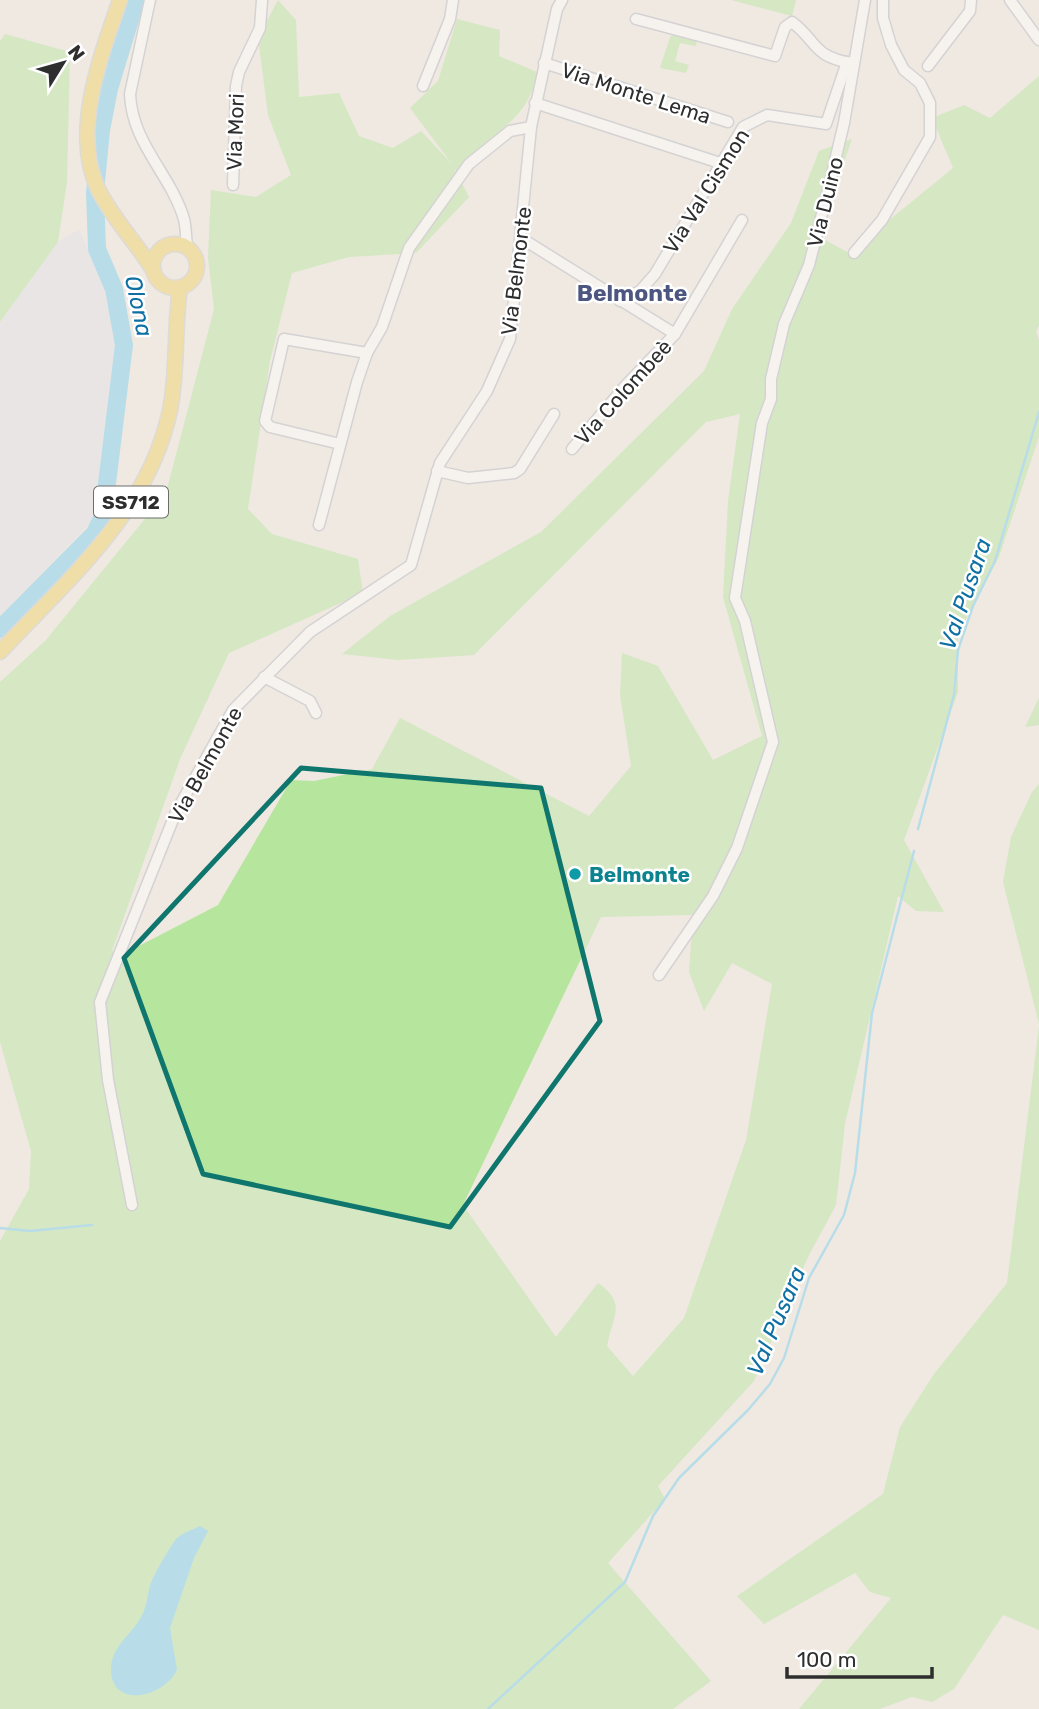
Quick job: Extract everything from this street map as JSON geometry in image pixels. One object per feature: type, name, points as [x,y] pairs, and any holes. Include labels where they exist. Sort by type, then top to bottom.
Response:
[{"type":"main road","points":[[120,0],[90,97],[88,149],[97,188],[164,286],[177,312]]},
{"type":"main road","points":[[130,238],[176,245]]},
{"type":"main road","points":[[153,270],[155,256],[176,245]]},
{"type":"main road","name":"SS712","points":[[0,652],[93,555],[144,483],[170,411],[180,288],[192,281],[198,269],[196,256],[176,245]]},
{"type":"main road","points":[[164,286],[180,288]]},
{"type":"street","points":[[150,0],[130,94],[130,107],[139,139],[176,200],[185,221],[176,245]]},
{"type":"street","name":"Via Mori","points":[[233,185],[236,86],[239,72],[260,28],[262,0]]},
{"type":"street","points":[[423,86],[450,19],[453,0]]},
{"type":"street","name":"Via Belmonte","points":[[132,1205],[108,1080],[100,1002],[176,812],[233,710],[310,632],[411,565],[438,471],[502,361],[514,313],[531,127],[557,9],[562,0]]},
{"type":"street","name":"Via Duino","points":[[659,975],[713,896],[737,848],[773,742],[745,621],[735,598],[753,466],[762,423],[771,400],[771,379],[784,324],[809,265],[844,122],[850,62],[865,0]]},
{"type":"street","points":[[855,253],[882,219],[930,137],[930,103],[920,83],[904,69],[891,45],[883,18],[883,0]]},
{"type":"street","points":[[928,66],[970,11],[971,0]]},
{"type":"street","points":[[1010,0],[1039,40]]},
{"type":"street","points":[[636,19],[775,56],[785,27],[792,22],[809,42],[829,58],[850,62]]},
{"type":"street","name":"Via Val Cismon","points":[[620,301],[640,291],[655,274],[743,127],[767,115],[826,124],[850,62]]},
{"type":"street","name":"Via Monte Lema","points":[[544,63],[728,122]]},
{"type":"street","points":[[535,103],[720,163]]},
{"type":"street","points":[[319,525],[367,353],[382,327],[410,248],[469,164],[510,131],[531,127]]},
{"type":"street","name":"Via Colombeè","points":[[572,449],[626,385],[675,334],[742,220]]},
{"type":"street","name":"Via Colombeè","points":[[521,239],[675,334]]},
{"type":"street","points":[[340,444],[271,427],[264,421],[284,339],[367,353]]},
{"type":"street","points":[[438,471],[468,478],[514,473],[520,469],[555,414]]},
{"type":"street","points":[[264,677],[310,701],[316,713]]},
{"type":"highlighted area","points":[[301,768],[541,788],[600,1021],[450,1227],[203,1174],[124,958]]},
{"type":"shaded area","points":[[79,229],[111,298],[116,350],[97,509],[94,519],[0,616],[0,322],[58,242]]},
{"type":"green space","points":[[278,0],[296,20],[299,97],[339,93],[359,136],[393,148],[421,131],[452,164],[410,108],[438,81],[457,19],[500,30],[499,56],[537,72],[525,105],[515,117],[468,158],[457,172],[453,166],[469,197],[416,253],[349,257],[292,273],[270,361],[248,509],[272,534],[358,559],[363,593],[229,653],[180,759],[112,951],[135,948],[218,905],[291,780],[314,781],[372,769],[400,718],[589,816],[631,766],[620,695],[622,653],[658,666],[713,760],[762,736],[723,597],[728,501],[740,414],[706,422],[474,655],[398,660],[342,654],[390,616],[541,532],[704,371],[732,309],[791,223],[819,151],[852,139],[818,236],[856,257],[888,221],[953,168],[932,118],[964,105],[990,118],[1039,76],[1039,325],[1036,332],[1039,340],[1039,437],[999,557],[958,634],[958,692],[904,840],[944,912],[916,911],[898,896],[845,1124],[836,1205],[808,1257],[754,1381],[658,1486],[665,1499],[608,1563],[711,1681],[673,1709],[0,1709],[0,1241],[29,1189],[31,1151],[0,1042],[0,682],[45,641],[166,493],[214,309],[208,258],[211,190],[256,197],[291,175],[268,115],[258,38]],"holes":[[[693,915],[689,972],[704,1011],[732,963],[772,984],[746,1140],[684,1318],[633,1376],[607,1346],[616,1310],[607,1290],[598,1283],[556,1337],[463,1205],[601,917]]]},
{"type":"green space","points":[[731,0],[796,0],[792,16]]},
{"type":"green space","points":[[5,34],[70,52],[67,182],[58,242],[0,322],[0,41]]},
{"type":"green space","points":[[673,35],[697,41],[696,46],[680,43],[675,61],[689,65],[686,73],[660,68]]},
{"type":"green space","points":[[1039,698],[1039,725],[1025,727]]},
{"type":"green space","points":[[1039,784],[1039,1024],[1003,882],[1011,837],[1032,792]]},
{"type":"green space","points":[[1039,1026],[1039,1630],[1003,1615],[954,1689],[932,1702],[912,1697],[880,1709],[799,1709],[891,1598],[870,1592],[855,1573],[764,1624],[737,1596],[883,1494],[900,1427],[934,1374],[1007,1283]]},
{"type":"water","points":[[200,1526],[208,1531],[194,1558],[170,1628],[177,1670],[162,1687],[151,1692],[130,1695],[121,1691],[114,1684],[111,1672],[117,1648],[141,1617],[151,1582],[173,1543],[181,1535]]},
{"type":"waterway","name":"Olona","points":[[0,629],[95,533],[103,516],[124,345],[114,289],[97,249],[95,193],[101,130],[109,89],[136,0]]},
{"type":"waterway","name":"Val Pusara","points":[[918,829],[954,695],[958,650],[973,606],[995,561],[1039,412]]},
{"type":"waterway","name":"Val Pusara","points":[[488,1709],[625,1582],[653,1516],[679,1478],[748,1410],[770,1384],[784,1358],[809,1278],[844,1215],[855,1173],[872,1013],[914,851]]},
{"type":"waterway","points":[[0,1228],[30,1231],[92,1225]]},
{"type":"place","name":"Belmonte","points":[[575,874]]},
{"type":"district","name":"Belmonte","points":[[632,293]]}]
